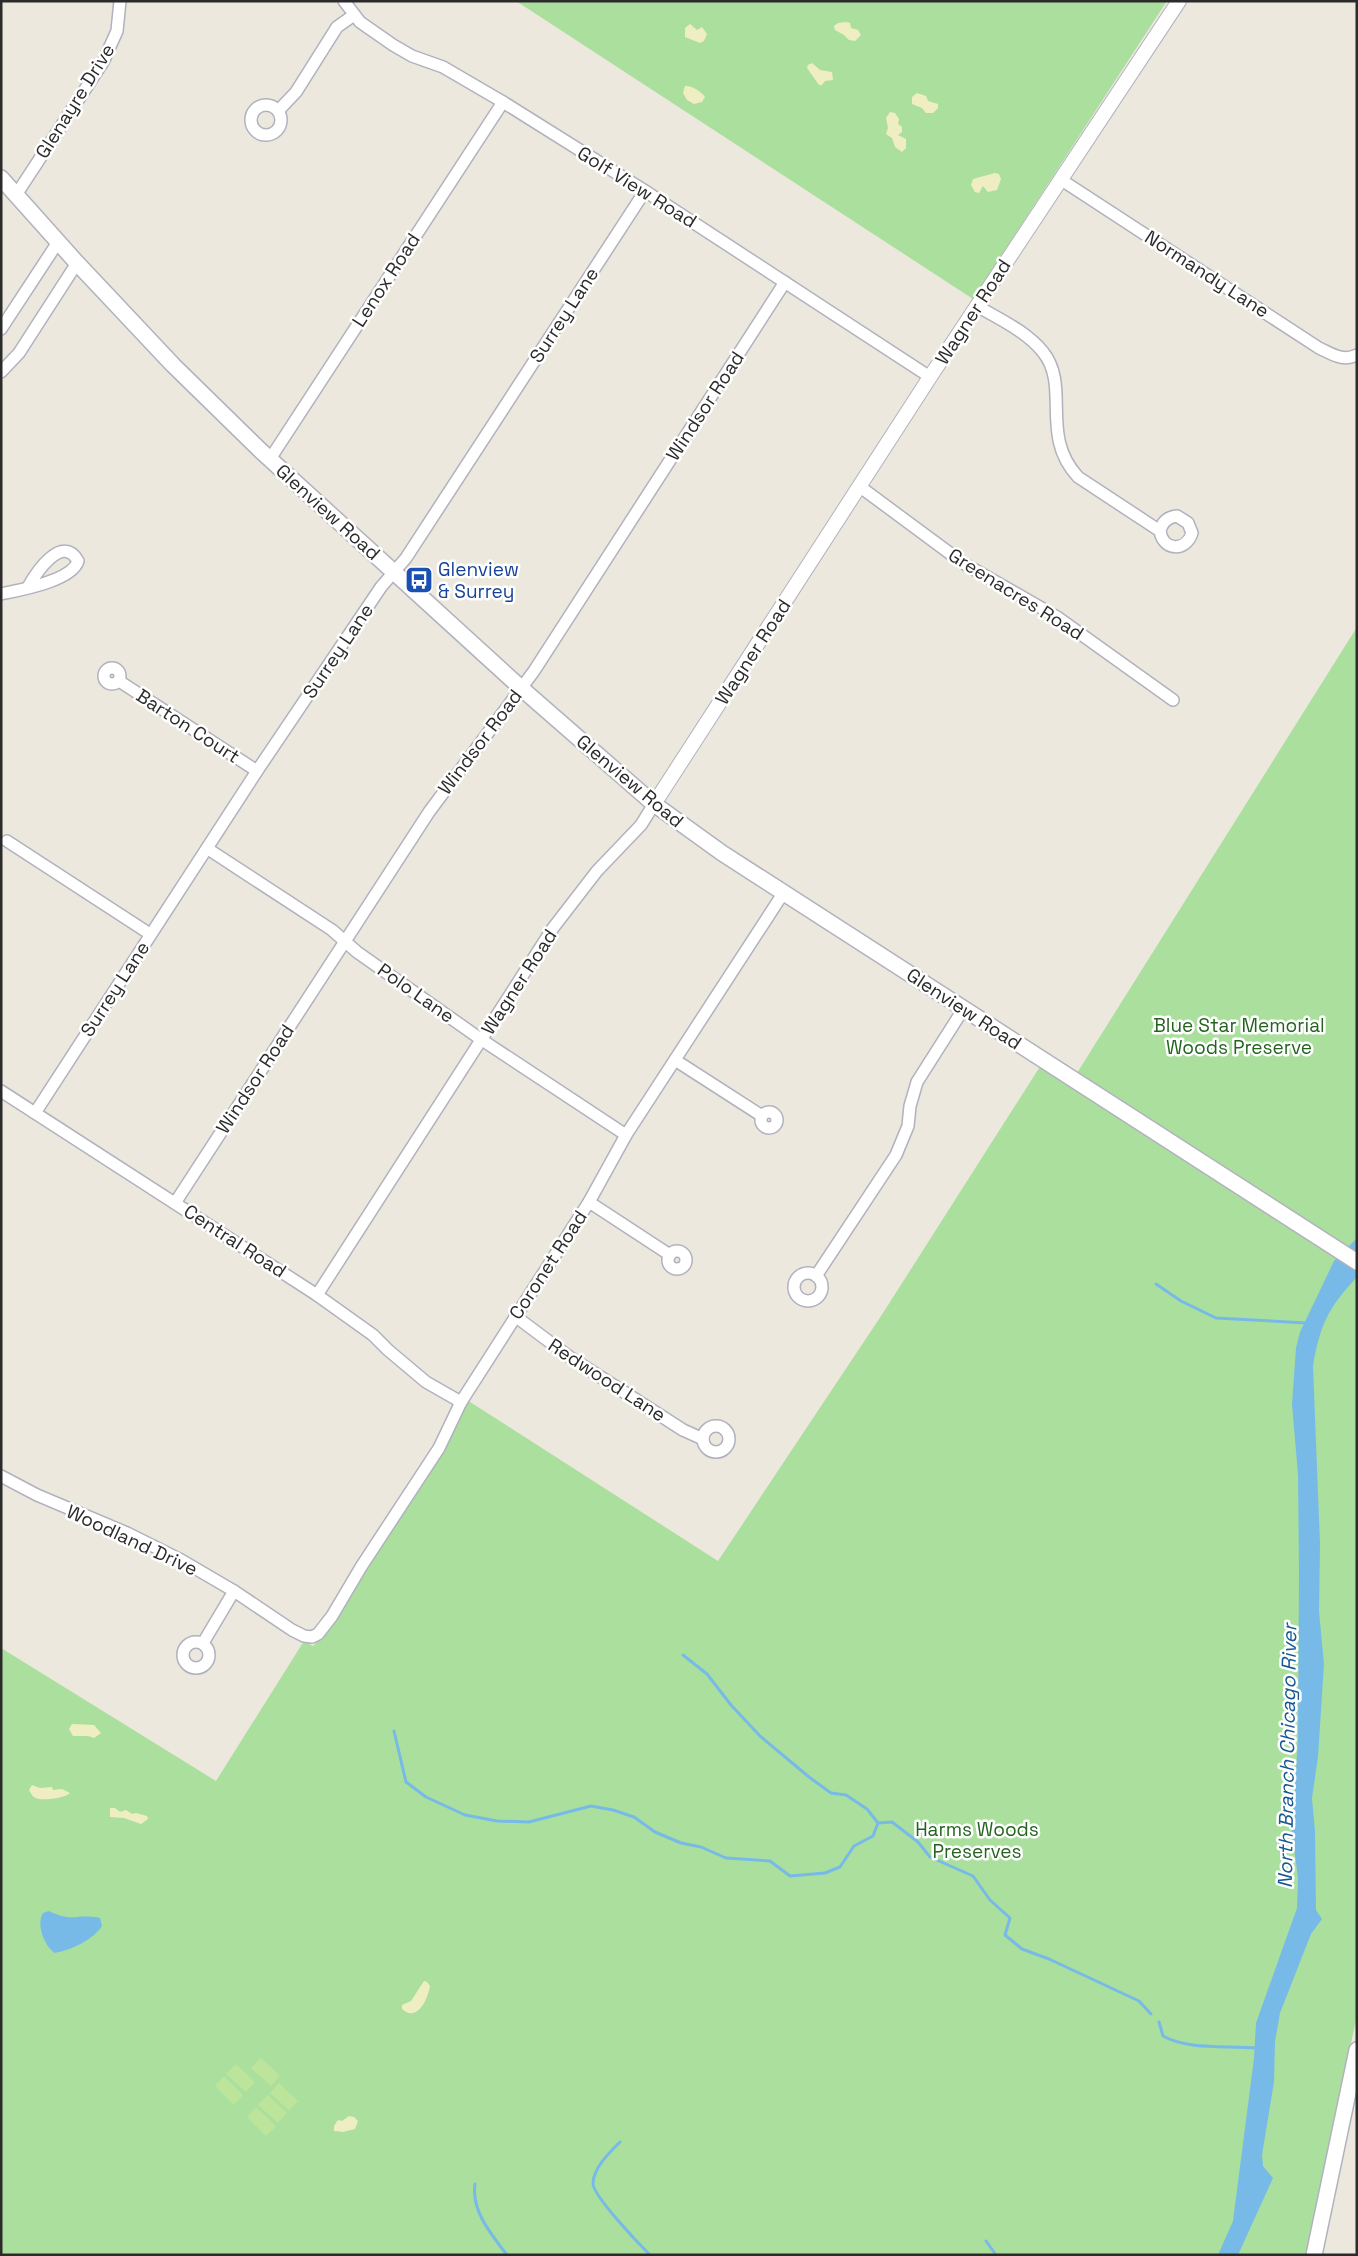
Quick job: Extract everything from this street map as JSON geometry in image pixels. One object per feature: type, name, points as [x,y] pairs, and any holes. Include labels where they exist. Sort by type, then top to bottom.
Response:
[{"type":"main road","name":"Glenview Road","points":[[1,178],[77,263],[173,365],[270,459],[522,688],[654,804],[722,853],[1357,1262]]},
{"type":"main road","points":[[1314,2255],[1357,2050]]},
{"type":"street","name":"Glenayre Drive","points":[[16,195],[112,45],[117,31],[120,1]]},
{"type":"street","name":"Golf View Road","points":[[344,1],[354,15],[368,29],[412,56],[443,67],[503,102],[786,282],[930,377]]},
{"type":"street","name":"Wagner Road","points":[[317,1295],[553,928],[597,871],[641,825],[930,377],[1179,1]]},
{"type":"street","points":[[278,111],[296,92],[337,27],[344,20],[354,15]]},
{"type":"street","name":"Lenox Road","points":[[270,459],[503,102]]},
{"type":"street","name":"Normandy Lane","points":[[1060,179],[1320,348],[1341,358],[1357,355]]},
{"type":"street","name":"Surrey Lane","points":[[35,1113],[257,771],[381,587],[406,558],[645,192]]},
{"type":"street","points":[[1,329],[58,242]]},
{"type":"street","points":[[1,372],[20,353],[77,263]]},
{"type":"street","name":"Windsor Road","points":[[175,1203],[442,791],[522,688],[786,282]]},
{"type":"street","points":[[977,306],[1028,338],[1046,358],[1055,386],[1058,442],[1068,466],[1078,477],[1160,531]]},
{"type":"street","name":"Greenacres Road","points":[[859,486],[963,562],[1057,617],[1173,700]]},
{"type":"street","points":[[1,594],[28,588]]},
{"type":"street","name":"Barton Court","points":[[119,680],[257,771]]},
{"type":"street","points":[[8,841],[150,934]]},
{"type":"street","name":"Polo Lane","points":[[208,849],[332,930],[357,952],[482,1040],[626,1135]]},
{"type":"street","name":"Coronet Road","points":[[312,1636],[321,1630],[332,1616],[361,1567],[439,1448],[460,1402],[589,1202],[626,1135],[784,892]]},
{"type":"street","points":[[816,1276],[896,1155],[908,1126],[910,1106],[917,1082],[964,1008]]},
{"type":"street","points":[[675,1060],[762,1116]]},
{"type":"street","name":"Central Road","points":[[1,1091],[317,1295],[373,1335],[426,1382],[460,1402]]},
{"type":"street","points":[[589,1202],[670,1255]]},
{"type":"street","name":"Redwood Lane","points":[[515,1316],[571,1358],[683,1430],[703,1439]]},
{"type":"street","name":"Woodland Drive","points":[[1,1476],[70,1510],[159,1548],[234,1591],[292,1630],[304,1636],[312,1636]]},
{"type":"street","points":[[203,1643],[234,1591]]},
{"type":"green space","points":[[516,1],[1167,1],[973,299]]},
{"type":"green space","name":"Blue Star Memorial Woods Preserve","points":[[1357,627],[1357,1253],[1077,1073]]},
{"type":"green space","name":"Harms Woods Preserves","points":[[1041,1065],[1357,1270],[1357,2015],[1307,2255],[1,2255],[1,1648],[216,1781],[304,1641],[313,1646],[335,1620],[467,1400],[718,1561],[883,1313]]},
{"type":"green space","points":[[261,2058],[280,2076],[271,2086],[251,2068]]},
{"type":"green space","points":[[236,2064],[255,2082],[246,2092],[226,2074]]},
{"type":"green space","points":[[224,2076],[243,2095],[234,2105],[215,2086]]},
{"type":"green space","points":[[279,2083],[298,2101],[289,2111],[270,2093]]},
{"type":"green space","points":[[268,2095],[287,2113],[278,2123],[258,2105]]},
{"type":"green space","points":[[256,2107],[276,2126],[266,2136],[247,2117]]},
{"type":"sand","points":[[838,23],[850,23],[851,28],[858,30],[861,35],[855,41],[849,40],[835,30],[834,26]]},
{"type":"sand","points":[[690,24],[697,30],[702,27],[707,34],[704,41],[700,43],[685,37],[685,28]]},
{"type":"sand","points":[[812,63],[820,70],[832,72],[833,80],[825,81],[822,85],[819,85],[807,68]]},
{"type":"sand","points":[[685,86],[701,93],[705,97],[702,102],[694,104],[687,100],[683,93]]},
{"type":"sand","points":[[917,93],[926,96],[928,101],[938,104],[938,108],[933,113],[926,113],[922,108],[912,104],[912,97]]},
{"type":"sand","points":[[890,112],[895,113],[899,119],[898,124],[902,127],[902,132],[898,135],[906,139],[906,148],[902,152],[895,147],[892,138],[886,134],[888,128],[886,118]]},
{"type":"sand","points":[[995,173],[999,174],[1001,179],[997,190],[988,192],[983,186],[979,193],[975,192],[971,185],[973,179]]},
{"type":"sand","points":[[72,1724],[94,1725],[101,1733],[94,1738],[73,1736],[69,1729]]},
{"type":"sand","points":[[32,1785],[40,1788],[52,1787],[53,1790],[62,1789],[70,1793],[52,1799],[41,1799],[33,1796],[29,1790]]},
{"type":"sand","points":[[110,1808],[115,1808],[120,1812],[126,1810],[132,1814],[136,1813],[147,1816],[148,1819],[141,1824],[124,1818],[110,1817]]},
{"type":"sand","points":[[424,1981],[430,1986],[427,1997],[417,2011],[408,2013],[402,2009],[402,2005],[411,2001]]},
{"type":"sand","points":[[349,2116],[354,2117],[358,2121],[355,2129],[343,2132],[334,2131],[334,2126],[338,2120],[342,2121]]},
{"type":"water","points":[[1357,1238],[1357,1277],[1332,1308],[1322,1328],[1313,1366],[1320,1543],[1319,1611],[1324,1664],[1318,1757],[1312,1798],[1315,1831],[1316,1910],[1322,1919],[1311,1934],[1280,2013],[1275,2042],[1274,2082],[1262,2155],[1263,2166],[1273,2178],[1238,2255],[1218,2255],[1233,2221],[1254,2058],[1256,2023],[1297,1908],[1298,1878],[1292,1832],[1298,1739],[1298,1475],[1292,1404],[1296,1348],[1300,1332],[1334,1261]]},
{"type":"water","points":[[49,1911],[57,1915],[70,1917],[86,1916],[100,1918],[102,1926],[93,1936],[81,1944],[55,1953],[51,1950],[42,1934],[40,1923],[43,1913]]},
{"type":"waterway","points":[[1156,1284],[1181,1301],[1216,1318],[1306,1323]]},
{"type":"waterway","points":[[683,1655],[707,1674],[731,1705],[760,1736],[831,1793],[846,1795],[867,1809],[878,1823]]},
{"type":"waterway","points":[[394,1731],[406,1782],[426,1797],[465,1815],[497,1821],[529,1822],[591,1806],[613,1810],[634,1817],[655,1832],[681,1843],[701,1847],[726,1858],[770,1861],[790,1876],[825,1873],[840,1867],[854,1846],[873,1836],[878,1823],[892,1822],[918,1842],[930,1857],[973,1876],[990,1900],[1010,1918],[1005,1935],[1022,1949],[1049,1959],[1139,2001],[1151,2014]]},
{"type":"waterway","points":[[1159,2022],[1163,2036],[1185,2044],[1258,2048]]},
{"type":"waterway","points":[[620,2142],[599,2166],[593,2183],[600,2198],[650,2255]]},
{"type":"waterway","points":[[475,2184],[476,2204],[479,2213],[507,2255]]},
{"type":"waterway","points":[[986,2241],[996,2255]]},
{"type":"place","name":"Glenview & Surrey","points":[[419,580]]},
{"type":"water label","name":"North Branch Chicago River","points":[[1287,1756]]}]
